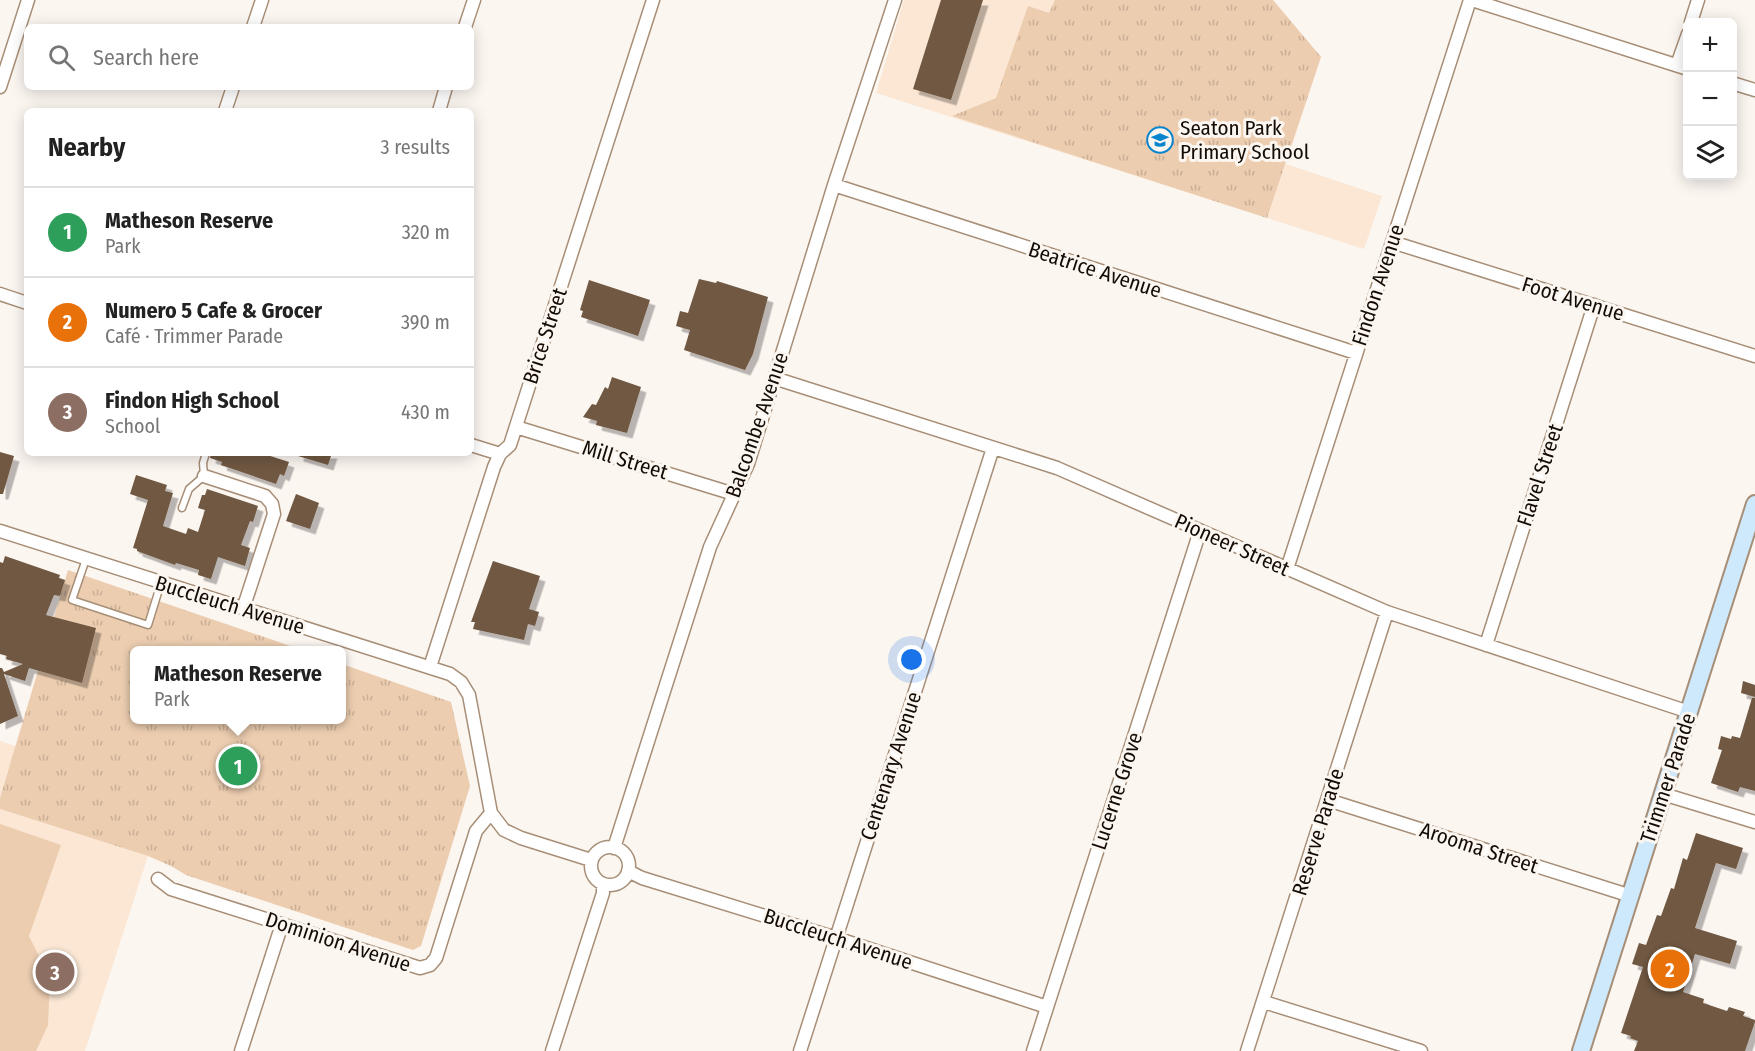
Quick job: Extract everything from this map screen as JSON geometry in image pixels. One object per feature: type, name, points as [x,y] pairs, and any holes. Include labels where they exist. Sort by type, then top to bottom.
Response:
[{"type":"main road","name":"Trimmer Parade","points":[[1581,1051],[1755,504]]},
{"type":"street","points":[[0,87],[28,0]]},
{"type":"street","points":[[254,24],[262,0]]},
{"type":"street","points":[[466,24],[474,0]]},
{"type":"street","name":"Brice Street","points":[[430,667],[500,454],[510,445],[653,0]]},
{"type":"street","name":"Balcombe Avenue","points":[[614,848],[710,547],[748,464],[834,185],[895,0]]},
{"type":"street","points":[[1471,0],[1682,67]]},
{"type":"street","name":"Findon Avenue","points":[[1287,569],[1471,0]]},
{"type":"street","points":[[1692,18],[1698,0]]},
{"type":"street","points":[[1737,85],[1755,90]]},
{"type":"street","points":[[226,108],[232,90]]},
{"type":"street","points":[[440,108],[445,90]]},
{"type":"street","name":"Beatrice Avenue","points":[[834,185],[1356,353]]},
{"type":"street","name":"Foot Avenue","points":[[1392,242],[1755,356]]},
{"type":"street","points":[[0,294],[24,302]]},
{"type":"street","name":"Flavel Street","points":[[1486,645],[1594,305]]},
{"type":"street","name":"Pioneer Street","points":[[774,378],[1057,468],[1387,612],[1689,712]]},
{"type":"street","name":"Mill Street","points":[[516,427],[734,494]]},
{"type":"street","points":[[474,446],[500,454]]},
{"type":"street","name":"Centenary Avenue","points":[[801,1051],[993,448]]},
{"type":"street","points":[[204,476],[265,496],[272,504],[273,514],[243,609]]},
{"type":"street","name":"Buccleuch Avenue","points":[[0,531],[450,674],[461,682],[469,695],[491,813]]},
{"type":"street","name":"Lucerne Grove","points":[[1033,1051],[1200,531]]},
{"type":"street","name":"Reserve Parade","points":[[1247,1051],[1387,612]]},
{"type":"street","points":[[1663,794],[1755,822]]},
{"type":"street","name":"Arooma Street","points":[[1328,800],[1631,896]]},
{"type":"street","points":[[491,813],[504,830],[521,838],[591,860]]},
{"type":"street","name":"Dominion Avenue","points":[[158,879],[171,889],[420,968],[430,965],[436,958],[476,831],[491,813]]},
{"type":"street","points":[[603,848],[614,848],[628,859],[628,871],[622,882],[616,885],[603,885],[594,878],[591,872],[591,860],[603,848]]},
{"type":"street","name":"Buccleuch Avenue","points":[[628,871],[642,878],[1047,1007]]},
{"type":"street","points":[[552,1051],[603,893],[603,885]]},
{"type":"street","points":[[241,1051],[282,924]]},
{"type":"street","points":[[1264,1002],[1421,1051]]},
{"type":"lane","points":[[182,508],[189,489],[204,476],[205,456]]},
{"type":"lane","points":[[86,559],[72,600],[148,625],[161,583]]},
{"type":"shaded area","name":"Seaton Park Primary School","points":[[904,0],[1273,0],[1321,57],[1286,164],[1382,196],[1364,249],[876,93]]},
{"type":"shaded area","points":[[0,741],[16,746],[0,798]]},
{"type":"shaded area","points":[[0,809],[148,856],[85,1051],[0,1051]]},
{"type":"green space","name":"Seaton Park Primary School","points":[[1055,0],[1273,0],[1321,57],[1267,218],[952,116],[996,98],[1028,6],[1049,13]]},
{"type":"green space","points":[[68,570],[290,646],[130,646],[130,724],[346,724],[346,665],[451,702],[470,786],[421,946],[413,950],[186,875],[148,856],[0,809],[0,798]]},
{"type":"green space","points":[[0,824],[61,845],[29,936],[50,978],[48,1025],[36,1051],[0,1051]]},
{"type":"building","points":[[941,0],[983,0],[951,100],[913,89]]},
{"type":"building","points":[[699,279],[716,283],[717,281],[768,297],[753,354],[745,370],[684,350],[690,330],[676,326],[680,311],[688,313]]},
{"type":"building","points":[[589,280],[650,300],[638,336],[581,317],[583,311],[580,310]]},
{"type":"building","points":[[612,377],[641,387],[627,433],[596,425],[597,421],[583,417],[592,404],[596,405],[605,387],[608,389]]},
{"type":"building","points":[[0,452],[14,456],[3,494],[0,494]]},
{"type":"building","points":[[210,456],[270,456],[289,462],[284,476],[280,474],[276,484],[221,465],[222,462],[210,458]]},
{"type":"building","points":[[298,456],[331,456],[328,465]]},
{"type":"building","points":[[136,475],[167,485],[165,491],[173,493],[163,526],[186,534],[188,528],[198,532],[205,510],[198,508],[202,495],[205,495],[207,489],[258,506],[253,522],[250,521],[241,545],[250,548],[245,566],[218,557],[211,579],[198,575],[199,570],[176,563],[175,565],[133,548],[148,500],[130,494]]},
{"type":"building","points":[[296,494],[319,503],[310,529],[286,521]]},
{"type":"building","points":[[5,556],[60,575],[59,578],[65,580],[60,596],[54,595],[46,615],[96,628],[82,683],[29,668],[25,681],[4,674],[18,716],[0,724],[0,668],[4,672],[23,664],[6,659],[7,656],[0,654],[0,562],[3,563]]},
{"type":"building","points":[[493,561],[540,576],[529,609],[539,612],[535,626],[528,624],[524,640],[473,629],[475,622],[471,622]]},
{"type":"building","points":[[1743,681],[1755,685],[1755,697],[1741,693]]},
{"type":"building","points":[[1752,698],[1755,698],[1755,791],[1740,787],[1738,792],[1711,783],[1722,750],[1718,749],[1721,736],[1731,739],[1732,736],[1740,738]]},
{"type":"building","points":[[1696,833],[1743,848],[1736,869],[1716,863],[1695,928],[1737,941],[1730,964],[1695,954],[1683,992],[1704,999],[1703,1003],[1727,1011],[1729,1007],[1745,1012],[1743,1016],[1755,1022],[1745,1051],[1634,1051],[1638,1041],[1621,1033],[1643,967],[1632,964],[1639,943],[1646,945],[1657,915],[1661,916],[1671,888],[1674,889],[1683,858],[1687,860]]},
{"type":"place","name":"Seaton Park Primary School","points":[[1160,140]]},
{"type":"place","name":"Matheson Reserve","points":[[238,766]]},
{"type":"place","name":"Numero 5 Cafe & Grocer","points":[[1670,969]]},
{"type":"place","name":"Findon High School","points":[[55,972]]}]
